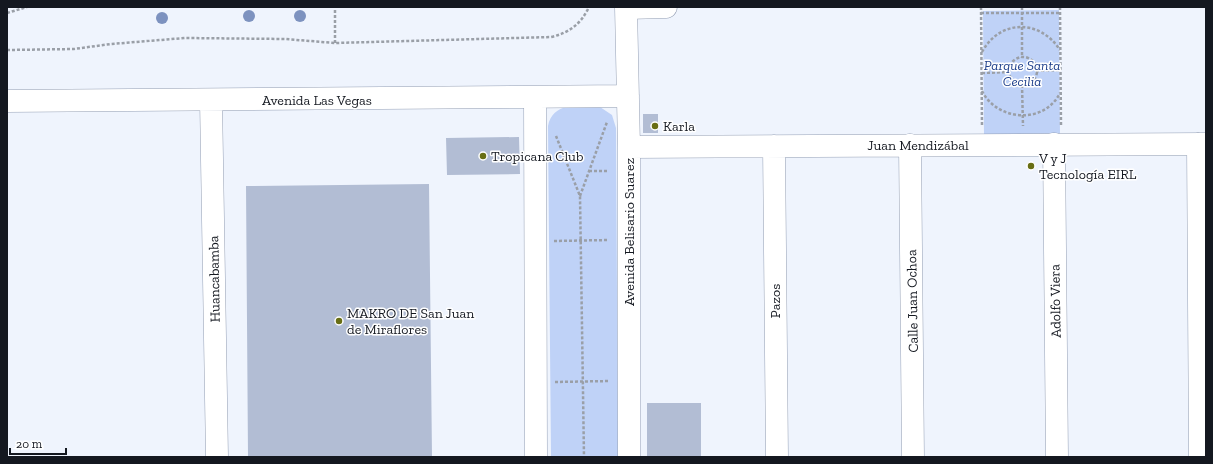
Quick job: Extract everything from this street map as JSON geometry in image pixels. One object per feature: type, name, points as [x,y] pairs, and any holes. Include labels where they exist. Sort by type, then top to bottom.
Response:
[{"type":"street","points":[[626,7],[666,7]]},
{"type":"street","name":"Avenida Belisario Suarez","points":[[626,7],[629,147],[629,457]]},
{"type":"street","name":"Avenida Las Vegas","points":[[7,101],[535,98],[628,96]]},
{"type":"street","points":[[535,98],[536,457]]},
{"type":"street","name":"Huancabamba","points":[[210,100],[217,457]]},
{"type":"street","name":"Adolfo Viera","points":[[1057,144],[1057,457]]},
{"type":"street","points":[[1200,457],[1202,144]]},
{"type":"street","name":"Juan Mendizábal","points":[[629,147],[1202,144]]},
{"type":"street","name":"Calle Juan Ochoa","points":[[910,145],[913,457]]},
{"type":"street","name":"Pazos","points":[[774,146],[777,457]]},
{"type":"path","points":[[7,13],[27,7]]},
{"type":"path","points":[[334,7],[334,44]]},
{"type":"path","points":[[7,50],[74,49],[148,40],[192,38],[285,39],[334,44],[551,37],[569,31],[577,25],[589,7]]},
{"type":"path","points":[[981,7],[982,145]]},
{"type":"path","points":[[1022,7],[1022,58]]},
{"type":"path","points":[[1057,144],[1061,91],[1060,7]]},
{"type":"path","points":[[981,13],[1060,13]]},
{"type":"path","points":[[982,52],[995,36],[1012,28],[1022,27],[1040,31],[1055,43],[1060,50]]},
{"type":"path","points":[[1022,58],[1031,61],[1036,71],[1032,82],[1022,85],[1014,82],[1009,72],[1014,62],[1022,58]]},
{"type":"path","points":[[1036,71],[1061,70]]},
{"type":"path","points":[[982,73],[1009,72]]},
{"type":"path","points":[[1022,85],[1023,145]]},
{"type":"path","points":[[982,91],[991,104],[999,109],[1007,113],[1023,115],[1036,113],[1052,104],[1061,91]]},
{"type":"path","points":[[580,196],[609,117],[611,123]]},
{"type":"path","points":[[534,129],[551,130],[556,136],[580,196],[584,457]]},
{"type":"path","points":[[552,233],[552,241],[613,240]]},
{"type":"path","points":[[553,382],[615,381]]},
{"type":"green space","name":"Parque Santa Cecilia","points":[[1059,10],[1060,135],[984,136],[983,11]]},
{"type":"green space","points":[[597,105],[612,115],[616,128],[618,457],[551,457],[548,126],[551,118],[560,109],[574,106]]},
{"type":"building","points":[[643,114],[658,114],[658,133],[643,133]]},
{"type":"building","name":"Tropicana Club","points":[[519,137],[520,174],[447,175],[446,138]]},
{"type":"building","name":"MAKRO DE San Juan de Miraflores","points":[[429,184],[432,457],[248,457],[246,186]]},
{"type":"building","points":[[647,403],[701,403],[701,457],[647,457]]},
{"type":"place","name":"Karla","points":[[655,126]]},
{"type":"place","name":"Tropicana Club","points":[[483,156]]},
{"type":"place","name":"V y J Tecnología EIRL","points":[[1031,166]]},
{"type":"place","name":"MAKRO DE San Juan de Miraflores","points":[[339,321]]}]
